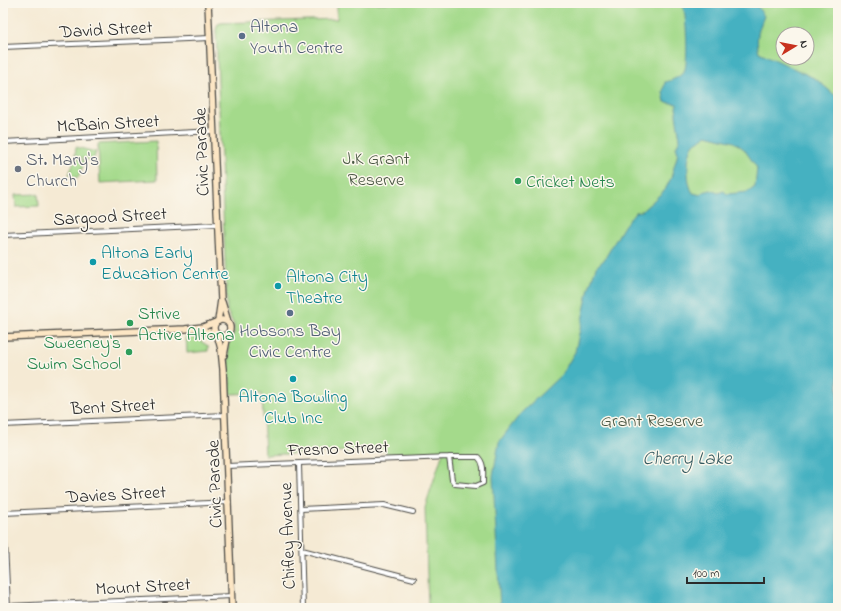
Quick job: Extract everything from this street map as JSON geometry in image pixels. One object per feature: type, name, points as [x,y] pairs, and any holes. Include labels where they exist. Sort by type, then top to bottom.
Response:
[{"type":"street","name":"Civic Parade","points":[[208,3],[221,300],[217,322]]},
{"type":"street","name":"David Street","points":[[3,47],[210,38]]},
{"type":"street","name":"McBain Street","points":[[3,142],[214,131]]},
{"type":"street","name":"Sargood Street","points":[[3,235],[218,225]]},
{"type":"street","name":"Civic Parade","points":[[221,300],[228,323]]},
{"type":"street","points":[[3,337],[185,329],[203,327],[222,320],[228,323],[230,329],[228,334],[224,336],[216,333],[185,329]]},
{"type":"street","points":[[216,333],[214,328],[217,322]]},
{"type":"street","name":"Civic Parade","points":[[216,333],[223,360],[232,608]]},
{"type":"street","name":"Civic Parade","points":[[223,360],[228,334]]},
{"type":"street","name":"Bent Street","points":[[3,425],[225,415]]},
{"type":"street","name":"Fresno Street","points":[[227,466],[299,464],[449,457],[478,456],[482,461],[482,483],[476,486],[455,484],[452,480],[449,457]]},
{"type":"street","name":"Chifley Avenue","points":[[299,464],[303,608]]},
{"type":"street","points":[[3,500],[8,607]]},
{"type":"street","name":"Davies Street","points":[[4,513],[229,502]]},
{"type":"street","points":[[301,509],[384,505],[413,512]]},
{"type":"street","points":[[302,550],[414,579]]},
{"type":"street","name":"Mount Street","points":[[8,607],[232,596]]},
{"type":"green space","name":"Grant Reserve","points":[[337,3],[838,3],[838,608],[428,608],[425,507],[443,452],[389,455],[385,451],[376,450],[265,455],[262,393],[230,394],[228,345],[234,333],[234,325],[227,311],[216,30],[218,24],[337,19]]},
{"type":"green space","points":[[156,141],[157,180],[100,183],[98,144]]},
{"type":"green space","points":[[76,147],[96,152],[93,161],[75,156]]},
{"type":"green space","points":[[75,158],[85,161],[78,178],[69,175]]},
{"type":"green space","points":[[38,194],[39,206],[16,207],[15,195]]},
{"type":"green space","points":[[186,336],[193,336],[208,346],[208,351],[187,353]]},
{"type":"water","name":"Cherry Lake","points":[[682,3],[755,3],[764,16],[759,29],[759,52],[775,60],[775,66],[789,66],[816,79],[838,98],[838,608],[500,608],[493,476],[499,442],[521,413],[562,374],[575,352],[589,288],[596,267],[604,260],[624,226],[635,212],[642,211],[665,190],[671,178],[678,153],[676,147],[680,139],[676,115],[677,104],[665,102],[663,92],[665,82],[679,76],[685,69],[685,17]],"holes":[[[706,135],[734,142],[744,149],[757,168],[755,187],[748,192],[727,194],[724,191],[718,193],[711,190],[703,192],[701,195],[693,193],[689,183],[688,161],[691,148],[697,141],[704,138]]]},
{"type":"place","name":"Altona Youth Centre","points":[[242,36]]},
{"type":"place","name":"St. Mary's Church","points":[[18,169]]},
{"type":"place","name":"Cricket Nets","points":[[518,181]]},
{"type":"place","name":"Altona Early Education Centre","points":[[93,262]]},
{"type":"place","name":"Altona City Theatre","points":[[278,286]]},
{"type":"place","name":"Hobsons Bay Civic Centre","points":[[290,313]]},
{"type":"place","name":"Strive Active Altona","points":[[130,323]]},
{"type":"place","name":"Sweeney's Swim School","points":[[129,352]]},
{"type":"place","name":"Altona Bowling Club Inc","points":[[293,379]]},
{"type":"park label","name":"J.K Grant Reserve","points":[[376,168]]}]
